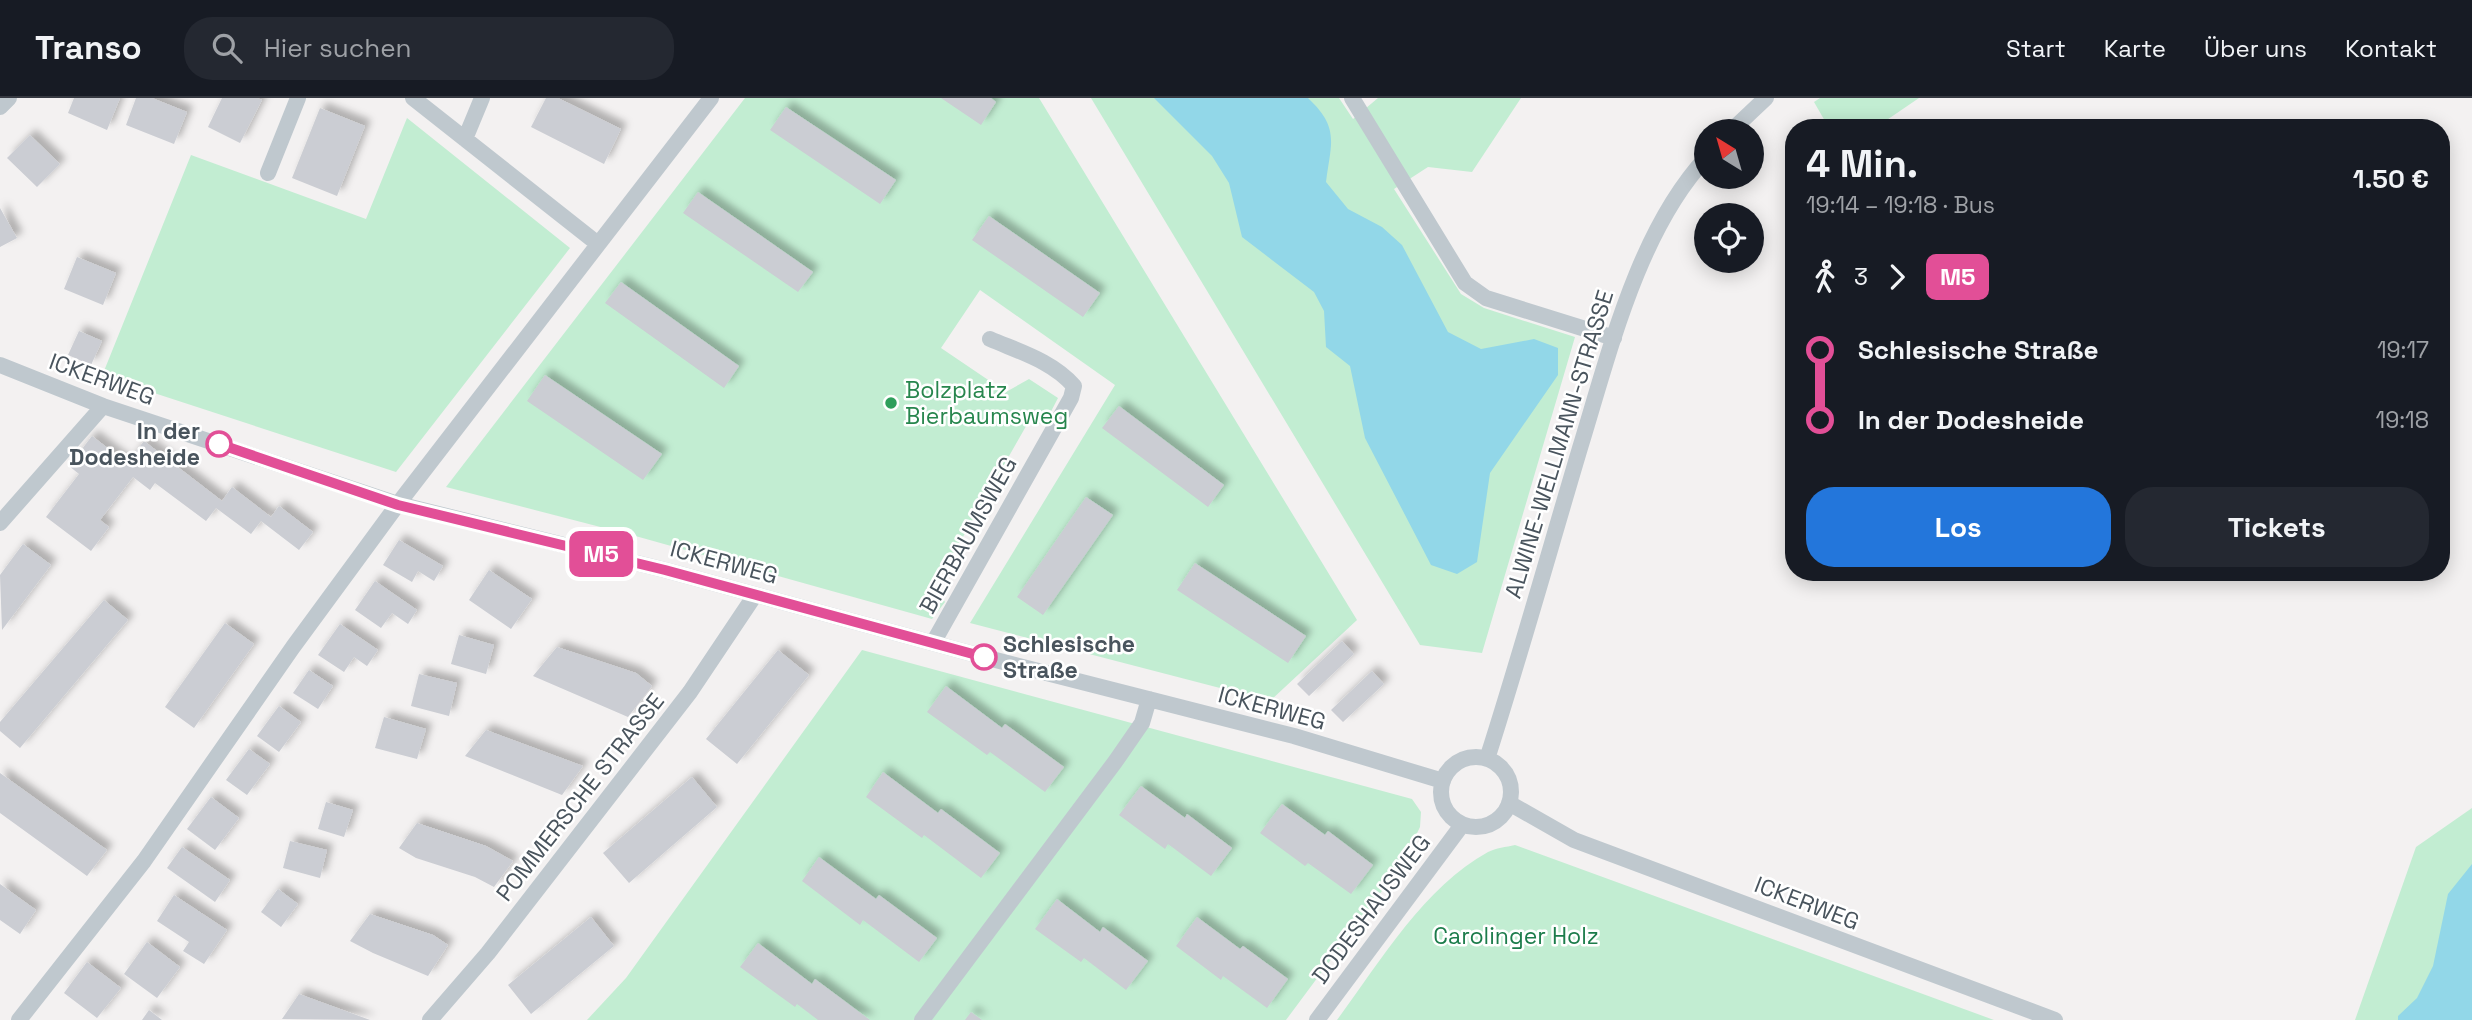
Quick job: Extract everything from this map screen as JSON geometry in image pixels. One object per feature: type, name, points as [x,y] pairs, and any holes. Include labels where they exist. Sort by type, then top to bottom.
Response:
[{"type":"street","points":[[0,107],[9,98]]},
{"type":"street","points":[[268,173],[298,98]]},
{"type":"street","points":[[413,98],[598,244]]},
{"type":"street","points":[[465,139],[482,98]]},
{"type":"street","points":[[19,1020],[144,861],[293,647],[398,505],[710,98]]},
{"type":"street","points":[[1352,98],[1465,283],[1486,298],[1614,338]]},
{"type":"street","points":[[1744,119],[1766,98]]},
{"type":"street","name":"ALWINE-WELLMANN-STRASSE","points":[[1487,759],[1632,283],[1660,225],[1694,172]]},
{"type":"street","name":"BIERBAUMSWEG","points":[[933,643],[1071,398],[1074,386],[1045,362],[990,339]]},
{"type":"street","name":"ICKERWEG","points":[[0,365],[103,406],[398,505],[665,570],[933,643],[1294,736],[1443,781]]},
{"type":"street","points":[[0,523],[103,406]]},
{"type":"street","name":"POMMERSCHE STRASSE","points":[[430,1020],[488,953],[690,692],[755,595]]},
{"type":"street","points":[[922,1020],[1115,762],[1142,723],[1149,699]]},
{"type":"street","points":[[1472,757],[1487,759],[1503,771],[1509,781],[1509,803],[1504,814],[1485,827],[1462,825],[1445,810],[1441,799],[1443,781],[1451,767],[1461,760],[1472,757]]},
{"type":"street","name":"ICKERWEG","points":[[1509,803],[1574,840],[2055,1020]]},
{"type":"street","name":"DODESHAUSWEG","points":[[1317,1020],[1462,825]]},
{"type":"green space","points":[[745,98],[1039,98],[1357,620],[1270,701],[970,623],[1115,385],[980,290],[941,348],[1006,392],[1029,379],[1058,398],[1044,425],[1029,421],[935,586],[945,602],[932,619],[639,537],[446,487]]},
{"type":"green space","points":[[1091,98],[1339,98],[1353,119],[1378,98],[1521,98],[1472,172],[1428,167],[1394,189],[1461,294],[1484,308],[1575,337],[1482,653],[1420,645]]},
{"type":"green space","points":[[1820,98],[1919,98],[1888,119],[1824,119],[1814,102]]},
{"type":"green space","points":[[407,118],[570,248],[396,472],[102,376],[191,155],[366,219]]},
{"type":"green space","points":[[862,650],[1412,799],[1421,812],[1420,827],[1402,864],[1286,1020],[587,1020],[626,978]]},
{"type":"green space","points":[[2472,808],[2472,1020],[2355,1020],[2416,847]]},
{"type":"green space","name":"Carolinger Holz","points":[[1515,845],[1994,1020],[1337,1020],[1405,927],[1443,885],[1488,852]]},
{"type":"water","points":[[1154,98],[1308,98],[1329,127],[1331,146],[1326,182],[1348,209],[1382,227],[1402,245],[1448,332],[1481,349],[1534,339],[1558,348],[1558,375],[1490,473],[1477,562],[1457,574],[1431,565],[1365,438],[1350,366],[1326,347],[1324,311],[1314,292],[1242,237],[1229,183],[1212,156]]},
{"type":"water","points":[[2472,864],[2472,1020],[2398,1020],[2398,1016],[2417,998],[2433,966],[2448,894]]},
{"type":"building","points":[[74,98],[120,98],[107,130],[68,113]]},
{"type":"building","points":[[136,98],[152,98],[187,112],[174,144],[126,125]]},
{"type":"building","points":[[222,98],[262,100],[240,143],[208,127]]},
{"type":"building","points":[[546,98],[558,98],[621,129],[604,164],[531,127]]},
{"type":"building","points":[[941,98],[991,98],[996,102],[981,125]]},
{"type":"building","points":[[786,107],[896,180],[880,204],[770,130]]},
{"type":"building","points":[[320,108],[365,126],[337,196],[292,178]]},
{"type":"building","points":[[30,135],[60,164],[37,187],[7,158]]},
{"type":"building","points":[[698,192],[813,272],[798,292],[683,213]]},
{"type":"building","points":[[0,208],[17,238],[0,247]]},
{"type":"building","points":[[989,216],[1100,293],[1083,317],[972,240]]},
{"type":"building","points":[[77,257],[116,273],[103,305],[64,289]]},
{"type":"building","points":[[621,282],[739,366],[724,388],[605,303]]},
{"type":"building","points":[[79,331],[102,341],[91,365],[68,355]]},
{"type":"building","points":[[545,375],[662,454],[643,480],[527,401]]},
{"type":"building","points":[[1119,406],[1224,485],[1208,507],[1102,428]]},
{"type":"building","points":[[92,436],[127,463],[144,441],[222,501],[232,487],[271,517],[279,506],[313,532],[299,550],[261,521],[251,534],[216,508],[206,521],[155,483],[150,490],[133,477],[100,520],[109,527],[91,551],[46,517],[79,474],[69,466]]},
{"type":"building","points":[[1086,497],[1113,515],[1043,615],[1017,597]]},
{"type":"building","points":[[399,540],[443,566],[434,581],[418,571],[412,582],[383,565]]},
{"type":"building","points":[[23,544],[51,565],[2,630],[0,575]]},
{"type":"building","points":[[1195,563],[1306,636],[1288,663],[1177,590]]},
{"type":"building","points":[[489,570],[532,599],[511,629],[469,600]]},
{"type":"building","points":[[375,581],[417,610],[408,624],[392,613],[381,628],[355,610]]},
{"type":"building","points":[[104,600],[128,620],[20,748],[0,731],[0,722]]},
{"type":"building","points":[[225,623],[254,644],[194,728],[165,707]]},
{"type":"building","points":[[340,624],[378,650],[367,666],[354,657],[344,672],[318,655]]},
{"type":"building","points":[[459,635],[494,645],[486,674],[451,664]]},
{"type":"building","points":[[1342,641],[1354,654],[1309,696],[1297,684]]},
{"type":"building","points":[[557,647],[636,673],[652,686],[628,717],[533,676]]},
{"type":"building","points":[[778,650],[809,675],[737,764],[706,739]]},
{"type":"building","points":[[309,670],[333,686],[318,709],[293,693]]},
{"type":"building","points":[[1372,671],[1384,684],[1343,722],[1331,710]]},
{"type":"building","points":[[419,674],[457,683],[449,716],[411,706]]},
{"type":"building","points":[[946,686],[1002,728],[1005,724],[1064,767],[1045,792],[990,752],[987,755],[927,712]]},
{"type":"building","points":[[279,706],[301,722],[279,752],[257,736]]},
{"type":"building","points":[[384,717],[426,729],[417,759],[375,748]]},
{"type":"building","points":[[486,730],[583,766],[562,795],[465,756]]},
{"type":"building","points":[[249,749],[270,764],[247,795],[226,780]]},
{"type":"building","points":[[883,772],[938,813],[941,809],[1000,853],[981,878],[924,835],[922,838],[866,797]]},
{"type":"building","points":[[0,773],[107,850],[87,876],[0,813]]},
{"type":"building","points":[[692,777],[717,807],[629,883],[603,853]]},
{"type":"building","points":[[1141,786],[1185,818],[1187,814],[1232,848],[1211,876],[1168,844],[1165,849],[1119,815]]},
{"type":"building","points":[[211,797],[239,818],[215,850],[187,829]]},
{"type":"building","points":[[326,802],[353,810],[344,837],[318,829]]},
{"type":"building","points":[[1282,804],[1325,835],[1328,831],[1373,865],[1351,894],[1308,863],[1305,866],[1260,833]]},
{"type":"building","points":[[417,823],[486,846],[513,861],[494,887],[475,877],[416,858],[399,848]]},
{"type":"building","points":[[290,841],[327,850],[320,878],[283,868]]},
{"type":"building","points":[[182,847],[230,880],[215,902],[167,868]]},
{"type":"building","points":[[819,857],[876,899],[879,895],[937,938],[919,962],[863,920],[860,925],[802,881]]},
{"type":"building","points":[[0,884],[36,910],[20,934],[0,920]]},
{"type":"building","points":[[278,889],[298,904],[281,927],[261,912]]},
{"type":"building","points":[[174,895],[227,930],[204,964],[183,951],[189,942],[157,921]]},
{"type":"building","points":[[1057,899],[1100,932],[1103,927],[1148,961],[1126,990],[1084,958],[1081,962],[1035,929]]},
{"type":"building","points":[[370,914],[433,935],[448,945],[428,976],[350,941]]},
{"type":"building","points":[[591,917],[614,946],[531,1014],[508,985]]},
{"type":"building","points":[[1197,917],[1240,949],[1243,946],[1288,979],[1267,1008],[1223,976],[1221,980],[1176,946]]},
{"type":"building","points":[[147,942],[180,967],[157,998],[124,974]]},
{"type":"building","points":[[758,943],[812,984],[815,979],[870,1020],[818,1020],[797,1004],[795,1007],[740,967]]},
{"type":"building","points":[[87,962],[121,988],[97,1018],[64,993]]},
{"type":"building","points":[[299,994],[370,1020],[282,1019]]},
{"type":"building","points":[[149,1010],[162,1020],[142,1020]]},
{"type":"building","points":[[971,1012],[982,1020],[965,1020]]},
{"type":"bus line","name":"M5","points":[[219,444],[398,505],[665,570],[984,657]]},
{"type":"place","name":"Bolzplatz Bierbaumsweg","points":[[891,403]]},
{"type":"place","name":"In der Dodesheide","points":[[219,444]]},
{"type":"place","name":"Schlesische Straße","points":[[984,657]]}]
